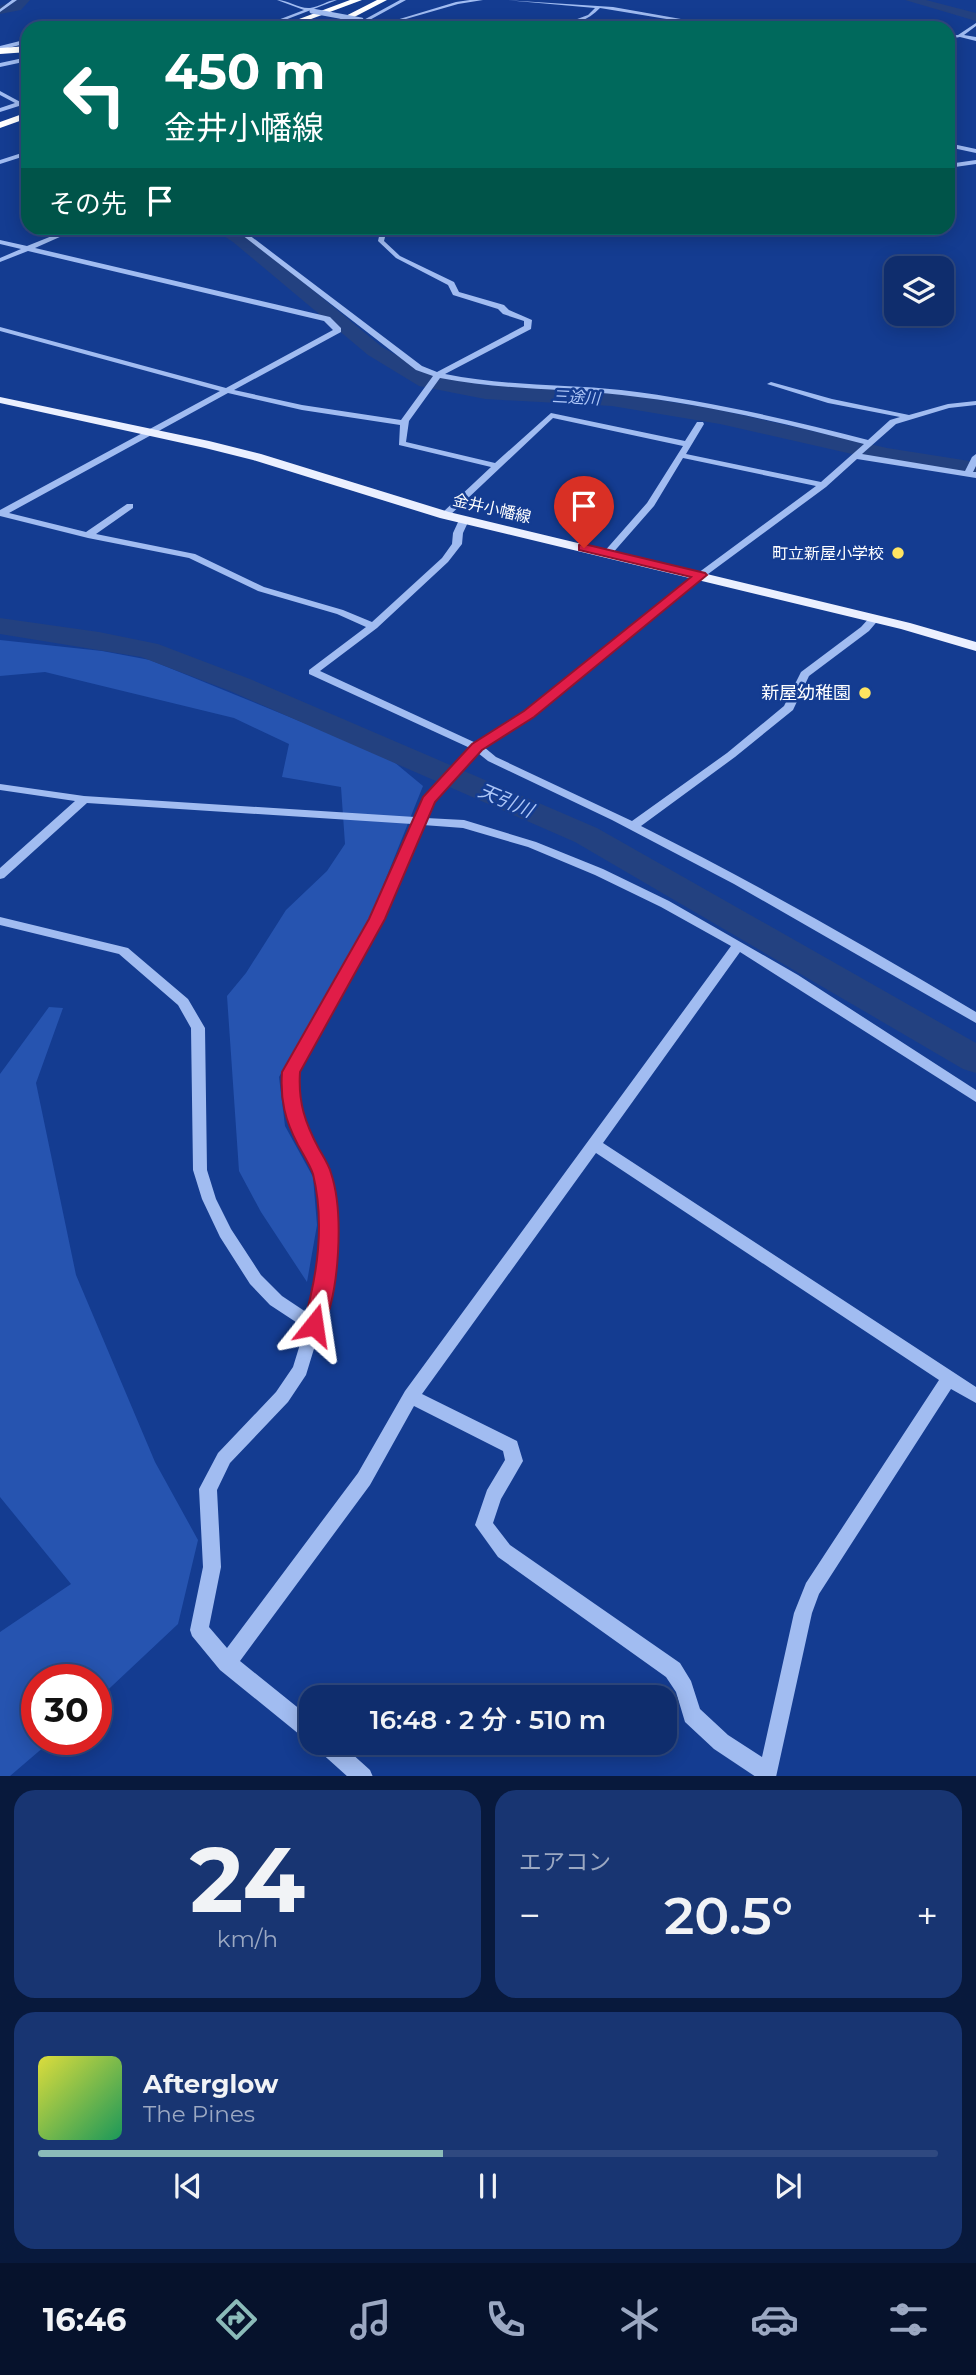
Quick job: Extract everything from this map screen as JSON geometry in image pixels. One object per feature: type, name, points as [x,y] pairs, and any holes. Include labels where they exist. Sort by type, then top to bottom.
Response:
[{"type":"highway","points":[[298,21],[360,0]]},
{"type":"highway","points":[[310,21],[360,0]]},
{"type":"highway","points":[[324,21],[374,0]]},
{"type":"highway","points":[[340,21],[383,0]]},
{"type":"highway","points":[[0,51],[21,50]]},
{"type":"highway","points":[[0,125],[21,109]]},
{"type":"highway","points":[[0,131],[21,124]]},
{"type":"highway","points":[[0,137],[21,130]]},
{"type":"main road","name":"金井小幡線","points":[[0,400],[257,457],[445,515],[876,618],[976,647]]},
{"type":"street","points":[[0,11],[15,0]]},
{"type":"street","points":[[279,0],[311,10],[368,21]]},
{"type":"street","points":[[279,21],[335,0]]},
{"type":"street","points":[[363,20],[404,0]]},
{"type":"street","points":[[395,21],[458,3],[481,0]]},
{"type":"street","points":[[506,0],[599,7],[686,21]]},
{"type":"street","points":[[575,21],[590,16],[599,7]]},
{"type":"street","points":[[960,36],[976,24]]},
{"type":"street","points":[[955,37],[976,39]]},
{"type":"street","points":[[0,51],[21,44]]},
{"type":"street","points":[[0,65],[21,60]]},
{"type":"street","points":[[0,93],[21,107]]},
{"type":"street","points":[[0,110],[21,108]]},
{"type":"street","points":[[955,146],[976,151]]},
{"type":"street","points":[[0,162],[21,155]]},
{"type":"street","points":[[955,165],[976,162]]},
{"type":"street","points":[[0,260],[59,235]]},
{"type":"street","points":[[245,235],[402,358],[419,368],[503,386],[597,390],[661,399],[870,444]]},
{"type":"street","points":[[382,235],[381,242],[398,257],[451,284],[456,293],[501,307],[506,312],[528,320],[528,327],[438,374],[404,423],[402,443],[405,446],[497,466]]},
{"type":"street","points":[[0,242],[327,320],[338,330],[1,513]]},
{"type":"street","points":[[0,329],[228,389],[338,414],[404,423]]},
{"type":"street","points":[[771,384],[831,401],[906,416]]},
{"type":"street","points":[[299,1721],[227,1663],[200,1630],[212,1567],[208,1489],[223,1458],[282,1397],[300,1370],[323,1293],[329,1221],[322,1172],[295,1122],[290,1096],[291,1072],[377,919],[428,800],[477,747],[529,714],[701,575],[823,485],[892,422],[948,406],[976,403]]},
{"type":"street","points":[[445,515],[551,415],[687,444]]},
{"type":"street","points":[[607,553],[651,504],[700,424]]},
{"type":"street","points":[[680,455],[823,485]]},
{"type":"street","points":[[857,456],[972,474],[976,457]]},
{"type":"street","points":[[88,535],[130,506]]},
{"type":"street","points":[[1,513],[88,535],[192,556],[261,589],[340,612],[373,626]]},
{"type":"street","points":[[464,520],[458,533],[457,544],[445,560],[373,626],[313,672],[477,747],[492,759],[634,826],[854,943],[976,1018]]},
{"type":"street","points":[[634,826],[731,755],[789,708],[805,674],[876,618]]},
{"type":"street","points":[[0,787],[84,799],[464,824],[503,834],[552,852],[643,892],[738,946],[976,1097]]},
{"type":"street","points":[[0,875],[84,799]]},
{"type":"street","points":[[0,921],[123,951],[183,1002],[198,1028],[200,1170],[203,1189],[250,1272],[266,1292],[287,1310],[314,1325]]},
{"type":"street","points":[[227,1663],[364,1479],[411,1396],[738,946]]},
{"type":"street","points":[[593,1144],[976,1396]]},
{"type":"street","points":[[411,1396],[512,1446],[514,1461],[493,1496],[484,1525],[504,1551],[673,1670],[684,1688],[692,1715],[721,1742],[770,1775],[803,1613],[812,1589],[949,1378]]},
{"type":"street","points":[[339,1755],[363,1776]]},
{"type":"shaded area","points":[[0,640],[102,651],[150,660],[388,757],[423,786],[370,918],[279,1077],[285,1126],[313,1177],[317,1225],[307,1282],[261,1212],[239,1171],[227,996],[246,973],[286,910],[327,871],[345,844],[341,787],[282,777],[289,744],[234,718],[45,672],[0,676]]},
{"type":"shaded area","points":[[49,1007],[63,1008],[36,1083],[76,1275],[155,1462],[198,1540],[178,1624],[112,1686],[112,1664],[21,1664],[21,1755],[34,1755],[10,1776],[0,1776],[0,1632],[71,1584],[0,1497],[0,1074]]},
{"type":"waterway","name":"三途川","points":[[0,10],[16,7],[24,0]]},
{"type":"waterway","points":[[911,0],[976,17]]},
{"type":"waterway","name":"三途川","points":[[234,235],[375,351],[427,381],[485,392],[612,399],[720,417],[887,455],[976,469]]},
{"type":"waterway","name":"天引川","points":[[0,626],[148,650],[240,685],[586,835],[976,1060]]},
{"type":"place","name":"町立新屋小学校","points":[[898,553]]},
{"type":"place","name":"新屋幼稚園","points":[[865,693]]},
{"type":"route","points":[[314,1325],[323,1293],[329,1221],[322,1172],[295,1122],[290,1096],[291,1072],[377,919],[428,800],[477,747],[529,714],[701,575],[584,548]]}]
